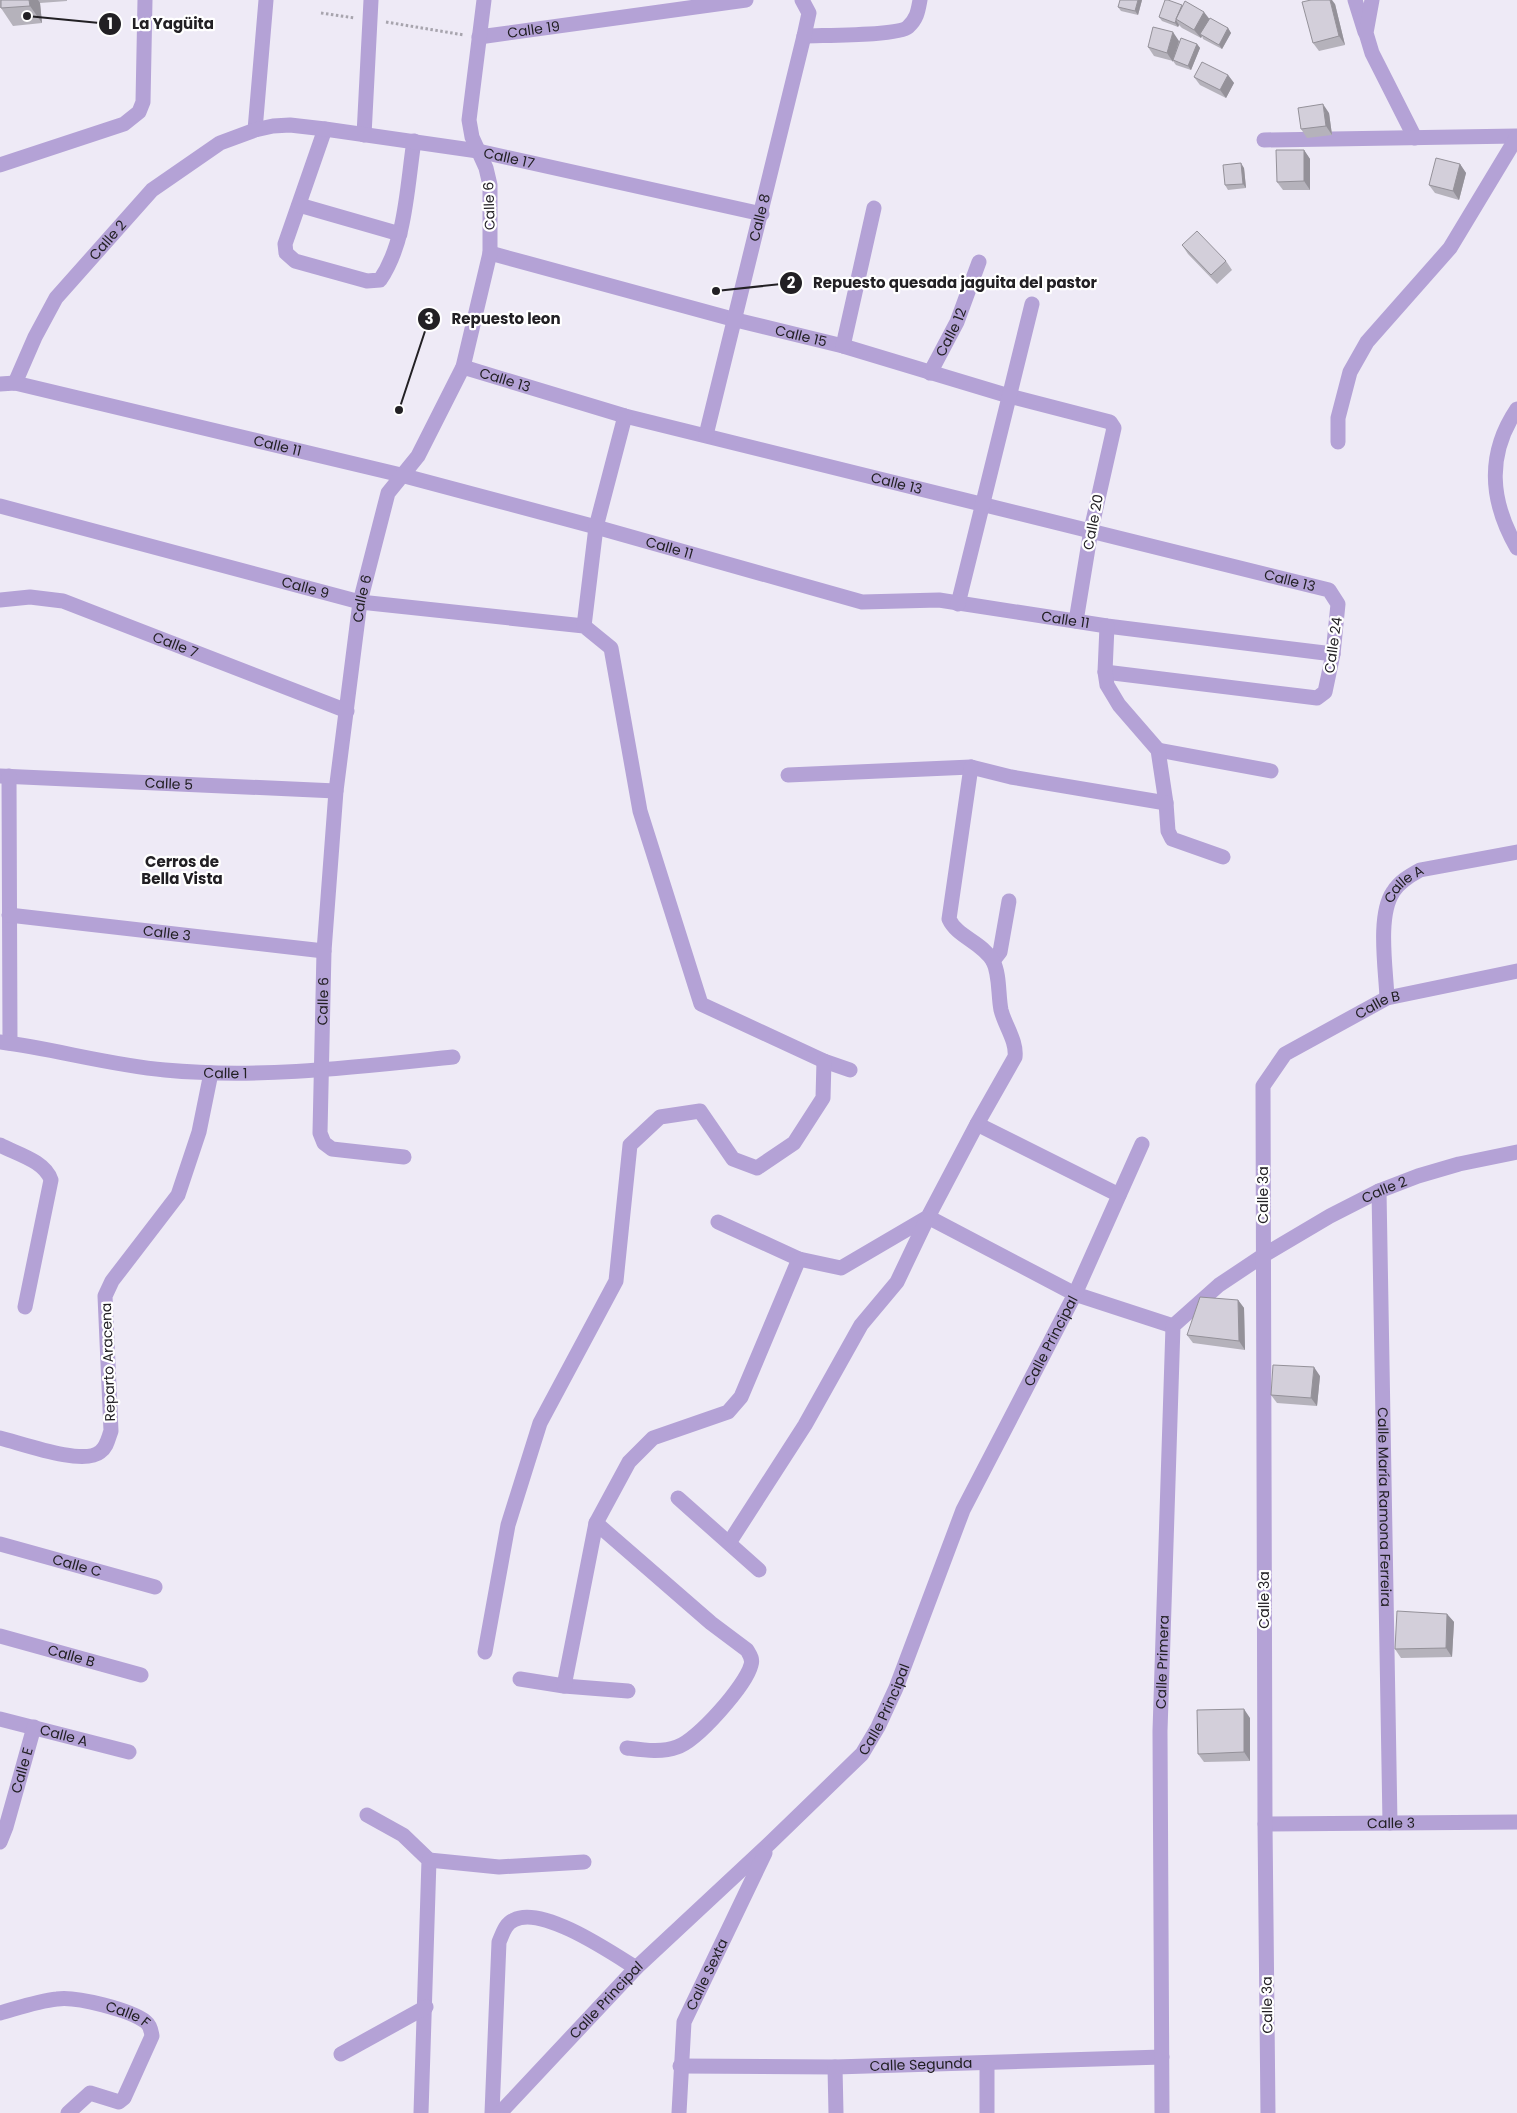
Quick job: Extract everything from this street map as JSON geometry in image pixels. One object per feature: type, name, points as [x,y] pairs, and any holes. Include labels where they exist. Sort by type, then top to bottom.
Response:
[{"type":"street","points":[[0,165],[124,124],[139,112],[144,92],[145,0]]},
{"type":"street","points":[[255,130],[266,0]]},
{"type":"street","points":[[364,135],[371,0]]},
{"type":"street","name":"Calle 6","points":[[404,1157],[332,1149],[324,1142],[320,1132],[324,950],[336,791],[360,602],[388,493],[418,456],[463,367],[490,253],[490,185],[472,136],[470,120],[484,0]]},
{"type":"street","name":"Calle 19","points":[[479,37],[746,0]]},
{"type":"street","name":"Calle 8","points":[[706,435],[736,320],[804,36],[809,13],[802,0]]},
{"type":"street","points":[[804,36],[906,29],[917,17],[920,0]]},
{"type":"street","points":[[1355,0],[1372,53],[1415,138]]},
{"type":"street","points":[[1366,33],[1372,0]]},
{"type":"street","name":"Calle 17","points":[[255,130],[290,125],[478,151],[762,214]]},
{"type":"street","points":[[325,129],[286,244],[286,253],[295,260],[367,281],[380,280],[387,270],[400,234],[414,141]]},
{"type":"street","name":"Calle 2","points":[[8,383],[56,298],[152,190],[220,144],[255,130]]},
{"type":"street","points":[[1264,140],[1517,137]]},
{"type":"street","points":[[1338,442],[1338,418],[1350,372],[1367,342],[1450,248],[1517,137]]},
{"type":"street","points":[[299,205],[400,234]]},
{"type":"street","points":[[844,346],[874,208]]},
{"type":"street","name":"Calle 15","points":[[490,253],[736,320],[844,346],[1010,396],[1110,422],[1112,425]]},
{"type":"street","name":"Calle 12","points":[[930,373],[957,322],[979,262]]},
{"type":"street","points":[[958,604],[1032,304]]},
{"type":"street","name":"Calle 13","points":[[463,367],[626,416],[984,502],[1319,587],[1332,593]]},
{"type":"street","name":"Calle 11","points":[[8,383],[401,476],[596,527],[862,602],[939,600],[1107,626],[1333,654]]},
{"type":"street","points":[[1517,409],[1498,446],[1495,469],[1495,492],[1504,526],[1517,548]]},
{"type":"street","points":[[626,416],[596,527],[584,626],[611,648],[640,811],[701,1004],[824,1061],[850,1070]]},
{"type":"street","name":"Calle 20","points":[[1076,621],[1091,530],[1114,428],[1112,425]]},
{"type":"street","name":"Calle 9","points":[[0,506],[360,602],[584,626]]},
{"type":"street","name":"Calle 24","points":[[1105,672],[1317,698],[1322,697],[1325,692],[1333,654],[1338,604],[1332,593]]},
{"type":"street","name":"Calle 7","points":[[0,600],[30,597],[63,602],[347,711]]},
{"type":"street","points":[[1107,626],[1106,685],[1119,705],[1158,750],[1168,831],[1172,839],[1223,858]]},
{"type":"street","points":[[1158,750],[1271,771]]},
{"type":"street","points":[[788,775],[971,768],[1011,777],[1166,803]]},
{"type":"street","points":[[729,1543],[805,1425],[862,1325],[897,1282],[928,1217],[1015,1057],[1016,1050],[1002,1011],[993,961],[975,941],[960,934],[952,926],[949,913],[971,768]]},
{"type":"street","points":[[4,776],[4,892],[9,915],[5,1043]]},
{"type":"street","name":"Calle 5","points":[[4,776],[336,791]]},
{"type":"street","name":"Calle A","points":[[1387,998],[1386,909],[1393,892],[1406,878],[1420,870],[1517,852]]},
{"type":"street","points":[[993,961],[1000,952],[1009,901]]},
{"type":"street","name":"Calle 3","points":[[9,915],[324,950]]},
{"type":"street","name":"Calle B","points":[[1263,1086],[1285,1054],[1387,998],[1517,971]]},
{"type":"street","name":"Calle 1","points":[[5,1043],[94,1060],[164,1070],[211,1073],[320,1071],[453,1057]]},
{"type":"street","points":[[485,1652],[508,1525],[540,1423],[616,1281],[630,1145],[660,1117],[700,1111],[733,1159],[757,1168],[794,1142],[823,1098],[824,1061]]},
{"type":"street","name":"Reparto Aracena","points":[[0,1438],[74,1456],[88,1457],[100,1452],[107,1443],[111,1431],[105,1296],[112,1281],[178,1195],[200,1132],[211,1073]]},
{"type":"street","name":"Calle 3a","points":[[1263,1086],[1265,1824],[1268,2113]]},
{"type":"street","points":[[977,1124],[1119,1194]]},
{"type":"street","points":[[928,1217],[1075,1294],[1142,1144]]},
{"type":"street","points":[[0,1145],[42,1166],[49,1172],[51,1180],[25,1307]]},
{"type":"street","name":"Calle 2","points":[[1264,1256],[1330,1216],[1379,1191],[1451,1166],[1517,1152]]},
{"type":"street","name":"Calle María Ramona Ferreira","points":[[1379,1191],[1390,1823]]},
{"type":"street","points":[[718,1222],[799,1259],[841,1268],[928,1217]]},
{"type":"street","points":[[1173,1326],[1219,1285],[1264,1256]]},
{"type":"street","points":[[564,1686],[596,1523],[629,1462],[653,1438],[676,1428],[707,1421],[728,1412],[741,1397],[799,1259]]},
{"type":"street","name":"Calle Principal","points":[[500,2113],[636,1968],[862,1754],[878,1727],[896,1688],[963,1510],[1075,1294],[1173,1326]]},
{"type":"street","name":"Calle Primera","points":[[1162,2113],[1160,1731],[1173,1326]]},
{"type":"street","points":[[678,1498],[759,1570]]},
{"type":"street","points":[[596,1523],[704,1617],[747,1650],[751,1656],[752,1664],[731,1699],[692,1740],[676,1748],[655,1751],[627,1748]]},
{"type":"street","name":"Calle C","points":[[0,1544],[155,1587]]},
{"type":"street","name":"Calle B","points":[[0,1636],[141,1675]]},
{"type":"street","points":[[520,1679],[564,1686],[628,1691]]},
{"type":"street","name":"Calle A","points":[[0,1719],[129,1752]]},
{"type":"street","name":"Calle E","points":[[0,1842],[6,1828],[34,1727]]},
{"type":"street","points":[[367,1815],[403,1835],[429,1860],[499,1867],[584,1862]]},
{"type":"street","name":"Calle 3","points":[[1265,1824],[1517,1822]]},
{"type":"street","name":"Calle Sexta","points":[[680,2113],[680,2066],[684,2022],[769,1844]]},
{"type":"street","points":[[421,2113],[426,2007],[429,1860]]},
{"type":"street","points":[[492,2113],[500,1942],[504,1928],[514,1920],[527,1917],[539,1918],[587,1937],[636,1968]]},
{"type":"street","name":"Calle F","points":[[0,2013],[58,1998],[83,2001],[113,2008],[146,2022],[151,2029],[152,2036],[124,2098],[119,2102],[110,2101],[97,2094],[90,2093],[84,2096],[68,2113]]},
{"type":"street","points":[[341,2054],[426,2007]]},
{"type":"street","name":"Calle Segunda","points":[[680,2066],[835,2067],[1162,2057]]},
{"type":"street","points":[[987,2063],[987,2113]]},
{"type":"street","points":[[835,2067],[836,2113]]},
{"type":"path","points":[[320,13],[479,37]]},
{"type":"building","points":[[1,0],[29,0],[30,6],[1,8]]},
{"type":"building","points":[[1120,0],[1138,0],[1135,11],[1118,7]]},
{"type":"building","points":[[1165,0],[1182,5],[1175,23],[1159,17]]},
{"type":"building","points":[[1330,0],[1339,36],[1313,43],[1302,2]]},
{"type":"building","points":[[1185,1],[1204,12],[1194,30],[1176,19]]},
{"type":"building","points":[[1210,18],[1228,28],[1219,45],[1200,34]]},
{"type":"building","points":[[1153,27],[1173,32],[1167,53],[1148,47]]},
{"type":"building","points":[[1181,38],[1197,44],[1188,66],[1173,60]]},
{"type":"building","points":[[1202,62],[1228,75],[1220,90],[1194,77]]},
{"type":"building","points":[[1323,104],[1326,126],[1301,129],[1298,108]]},
{"type":"building","points":[[1276,150],[1304,150],[1304,181],[1277,182]]},
{"type":"building","points":[[1436,158],[1460,164],[1453,191],[1429,185]]},
{"type":"building","points":[[1241,163],[1243,184],[1225,185],[1223,165]]},
{"type":"building","points":[[1197,231],[1226,261],[1211,275],[1182,245]]},
{"type":"building","points":[[1200,1297],[1238,1300],[1239,1341],[1187,1335]]},
{"type":"building","points":[[1273,1365],[1314,1367],[1311,1398],[1271,1395]]},
{"type":"building","points":[[1397,1611],[1447,1614],[1446,1648],[1395,1649]]},
{"type":"building","points":[[1244,1709],[1244,1752],[1198,1754],[1197,1710]]},
{"type":"place","name":"La Yagüita","points":[[27,16]]},
{"type":"place","name":"Repuesto quesada jaguita del pastor","points":[[716,291]]},
{"type":"place","name":"Repuesto leon","points":[[399,410]]},
{"type":"district","name":"Cerros de Bella Vista","points":[[182,870]]}]
